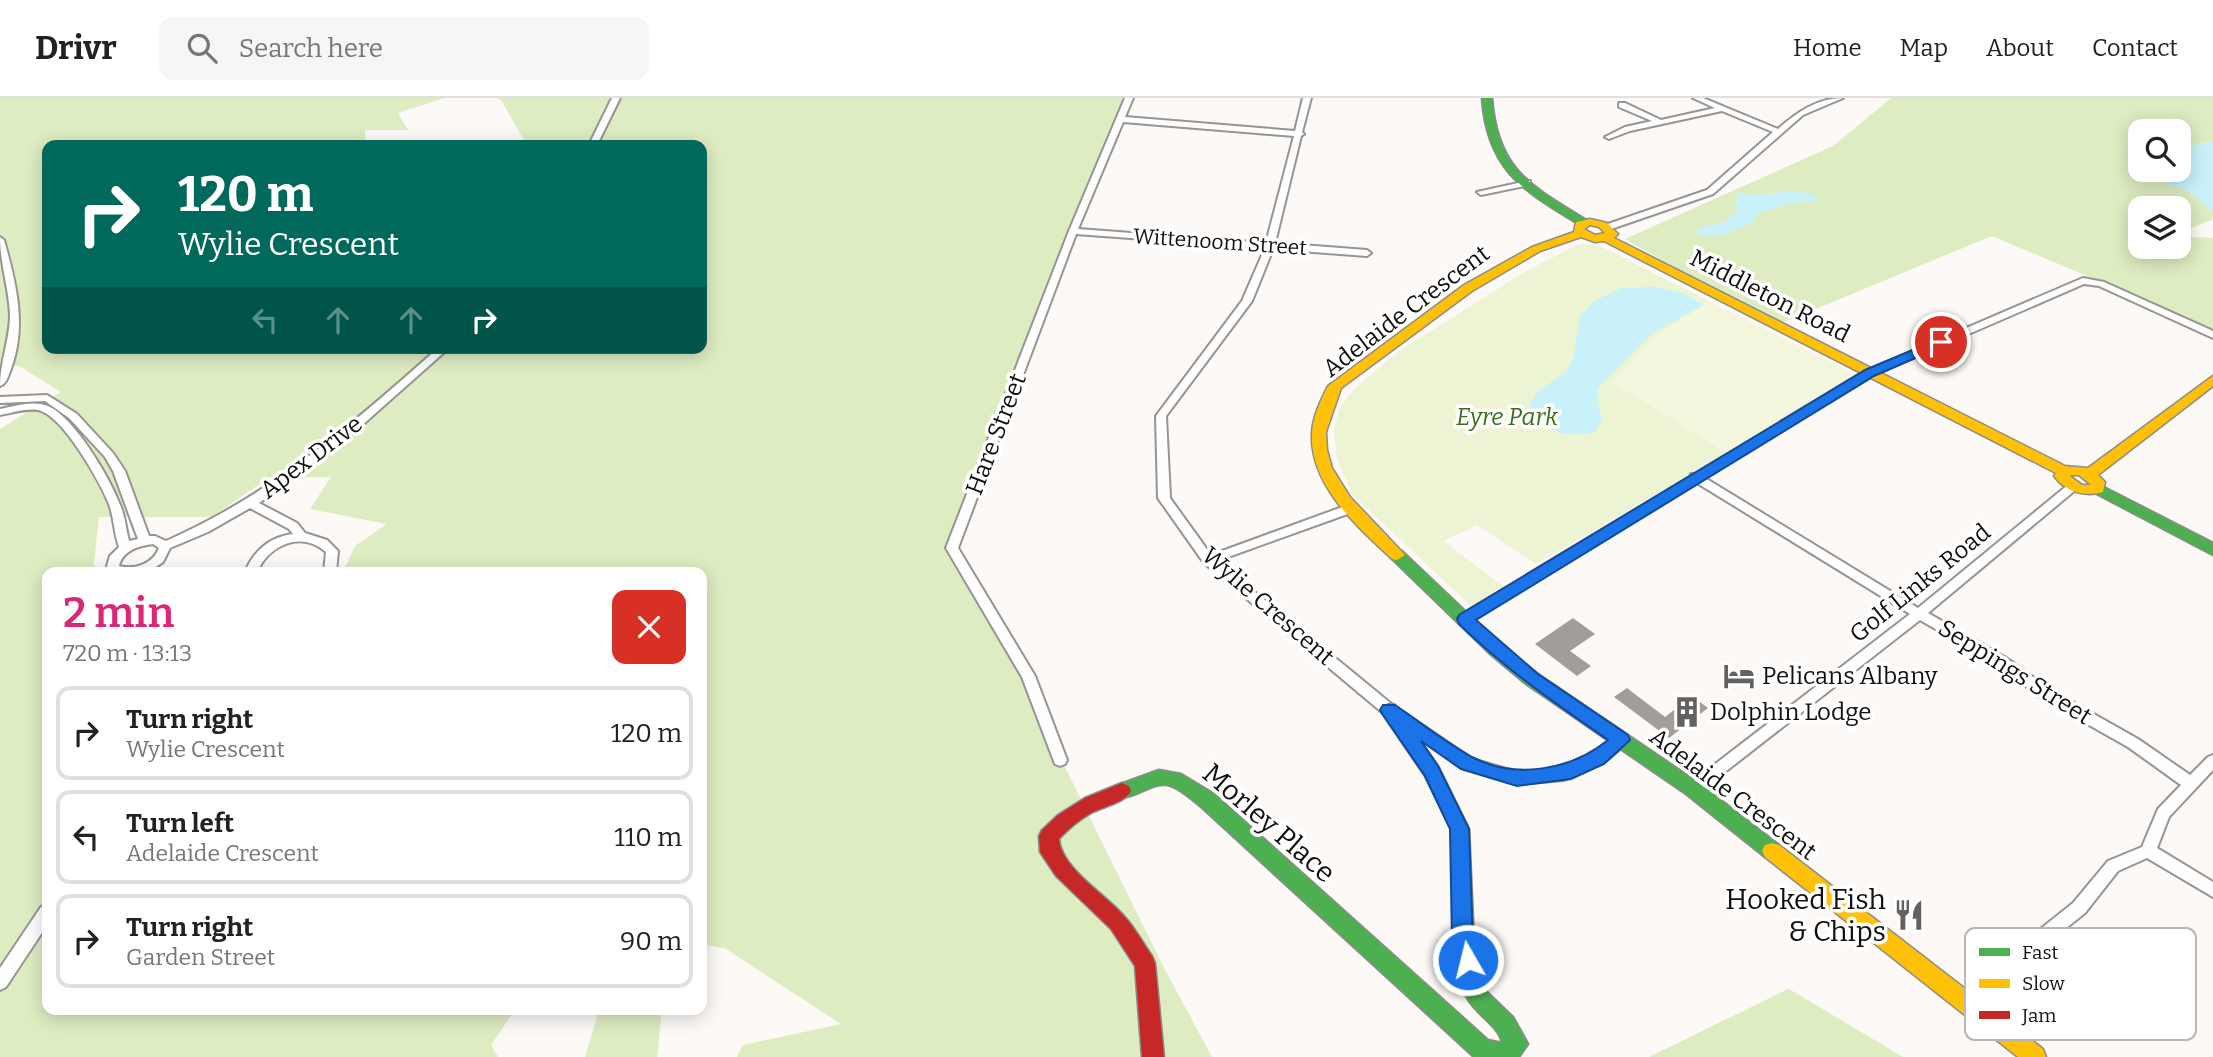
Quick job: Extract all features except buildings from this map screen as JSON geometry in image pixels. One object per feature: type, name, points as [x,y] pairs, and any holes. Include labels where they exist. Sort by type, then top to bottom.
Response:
[{"type":"street","points":[[595,140],[616,98]]},
{"type":"street","name":"Hare Street","points":[[1060,760],[1028,676],[952,548],[1073,231],[1129,98]]},
{"type":"street","name":"Wylie Crescent","points":[[1307,98],[1270,246],[1247,301],[1161,415],[1164,498],[1209,560],[1389,710],[1468,764],[1517,778],[1564,774],[1598,759],[1621,740]]},
{"type":"street","points":[[1487,98],[1491,135],[1501,155],[1527,183],[1583,228]]},
{"type":"street","points":[[1697,98],[1777,131]]},
{"type":"street","points":[[1607,233],[1710,192],[1800,113],[1839,98]]},
{"type":"street","points":[[1622,105],[1660,122]]},
{"type":"street","points":[[1609,137],[1628,129],[1720,109]]},
{"type":"street","points":[[1121,119],[1300,134]]},
{"type":"street","points":[[1480,192],[1527,183]]},
{"type":"street","name":"Middleton Road","points":[[1583,228],[1597,223],[1607,233],[1870,373],[2063,471]]},
{"type":"street","name":"Adelaide Crescent","points":[[1583,228],[1536,249],[1468,288],[1335,386],[1325,408],[1319,432],[1320,451],[1327,470],[1349,509],[1495,649],[1532,679],[1693,789],[1965,1001]]},
{"type":"street","name":"Wittenoom Street","points":[[1073,231],[1367,253]]},
{"type":"street","points":[[0,240],[15,298],[15,333],[0,383]]},
{"type":"street","points":[[1465,619],[1870,373],[2083,281],[2091,281],[2213,335]]},
{"type":"street","name":"Apex Drive","points":[[144,567],[157,561],[164,554],[165,547],[250,503],[347,432],[437,354]]},
{"type":"street","points":[[2213,380],[2094,482],[2087,491],[2073,487],[2062,478],[2063,471],[2074,470],[2094,482],[2213,550]]},
{"type":"street","points":[[0,400],[47,398],[73,416],[109,455],[119,471],[145,541]]},
{"type":"street","points":[[0,412],[46,408],[57,419],[91,458],[107,485],[125,548]]},
{"type":"street","name":"Seppings Street","points":[[1695,477],[2001,661],[2048,695],[2133,743],[2190,783]]},
{"type":"street","name":"Golf Links Road","points":[[1693,789],[1919,614],[2073,487]]},
{"type":"street","points":[[250,503],[286,521],[301,536]]},
{"type":"street","points":[[1209,560],[1349,509]]},
{"type":"street","points":[[254,567],[263,552],[279,542],[301,536],[318,538],[331,549],[334,556],[331,567]]},
{"type":"street","points":[[115,567],[118,554],[125,548],[155,540],[165,547]]},
{"type":"street","name":"Morley Place","points":[[1153,1057],[1144,963],[1118,923],[1063,870],[1050,852],[1049,836],[1062,821],[1093,802],[1160,776],[1175,777],[1207,800],[1482,1049],[1506,1055],[1517,1044],[1505,1024],[1477,996],[1463,941],[1460,829],[1432,771],[1389,710]]},
{"type":"street","points":[[2054,928],[2079,908],[2113,866],[2148,851],[2163,813],[2213,761]]},
{"type":"street","points":[[2148,851],[2213,890]]},
{"type":"street","points":[[0,982],[42,919]]},
{"type":"street","name":"Adelaide Crescent","points":[[2014,1040],[2035,1057]]},
{"type":"green space","points":[[0,98],[444,98],[398,113],[408,130],[365,130],[366,140],[42,140],[42,354],[707,354],[707,140],[524,140],[501,100],[496,98],[1126,98],[954,542],[1163,966],[1212,1057],[737,1057],[743,1045],[841,1024],[726,949],[707,945],[707,567],[345,567],[355,546],[387,524],[310,509],[331,477],[269,478],[211,517],[99,517],[94,567],[42,567],[42,1015],[512,1015],[491,1045],[498,1057],[0,1057],[0,429],[61,392],[19,366],[0,367]]},
{"type":"green space","points":[[1891,98],[2213,98],[2213,141],[2191,146],[2191,119],[2128,119],[2128,182],[2168,182],[2169,186],[2186,189],[2213,211],[2213,219],[2191,228],[2191,196],[2128,196],[2128,259],[2191,259],[2191,236],[2213,238],[2213,329],[1992,236],[1777,325],[1625,239],[1833,146]]},
{"type":"green space","name":"Eyre Park","points":[[1596,244],[1711,302],[1656,336],[1613,382],[1727,453],[1536,564],[1477,525],[1444,541],[1504,587],[1472,607],[1353,495],[1337,459],[1334,430],[1339,409],[1354,389],[1399,351],[1526,271],[1577,245]]},
{"type":"green space","points":[[1711,302],[1857,375],[1727,453],[1613,382],[1656,336]]},
{"type":"green space","points":[[1788,989],[1903,1057],[1649,1057]]},
{"type":"green space","points":[[598,1015],[661,1015],[657,1057],[585,1057]]},
{"type":"water","points":[[2213,141],[2213,211],[2186,189],[2169,186],[2168,182],[2191,182],[2191,146]]},
{"type":"water","points":[[1788,191],[1810,193],[1819,201],[1793,203],[1758,213],[1754,221],[1725,234],[1711,236],[1694,233],[1702,227],[1725,222],[1738,209],[1735,206],[1739,200],[1735,196],[1739,193],[1760,195]]},
{"type":"water","points":[[1655,287],[1683,293],[1703,305],[1651,334],[1598,388],[1597,399],[1602,420],[1595,432],[1561,433],[1532,416],[1530,403],[1541,389],[1566,372],[1574,356],[1580,316],[1594,301],[1621,288]]},
{"type":"traffic: fast","points":[[1487,98],[1492,137],[1507,165],[1530,187],[1584,223]]},
{"type":"traffic: fast","points":[[2098,489],[2213,550]]},
{"type":"traffic: fast","points":[[1397,555],[1495,649],[1532,679],[1693,789],[1772,851]]},
{"type":"traffic: fast","points":[[1122,791],[1159,778],[1167,777],[1183,783],[1207,800],[1482,1049],[1506,1055],[1517,1044],[1505,1024],[1477,996],[1464,945]]},
{"type":"traffic: slow","points":[[1590,222],[1603,225],[1612,234],[1595,238],[1578,230],[1580,224],[1590,222]]},
{"type":"traffic: slow","points":[[1397,555],[1344,501],[1325,468],[1319,432],[1325,408],[1335,386],[1468,288],[1536,249],[1581,233]]},
{"type":"traffic: slow","points":[[1606,238],[2063,471]]},
{"type":"traffic: slow","points":[[2089,475],[2213,380]]},
{"type":"traffic: slow","points":[[2068,470],[2082,471],[2098,482],[2098,489],[2087,490],[2069,484],[2061,476],[2068,470]]},
{"type":"traffic: slow","points":[[1772,851],[1965,1002]]},
{"type":"traffic: slow","points":[[2013,1040],[2035,1057]]},
{"type":"traffic: jam","points":[[1389,710],[1432,771],[1460,829],[1464,945]]},
{"type":"traffic: jam","points":[[1122,791],[1092,804],[1065,821],[1049,836],[1050,852],[1063,870],[1118,923],[1145,963],[1153,1057]]},
{"type":"place","name":"Pelicans Albany","points":[[1739,676]]},
{"type":"place","name":"Dolphin Lodge","points":[[1687,712]]},
{"type":"place","name":"Hooked Fish & Chips","points":[[1909,915]]},
{"type":"route","points":[[1468,960],[1463,941],[1460,829],[1432,771],[1394,721],[1389,710],[1468,764],[1517,778],[1564,774],[1598,759],[1621,740],[1532,679],[1495,649],[1465,619],[1870,373],[1941,342]]}]
